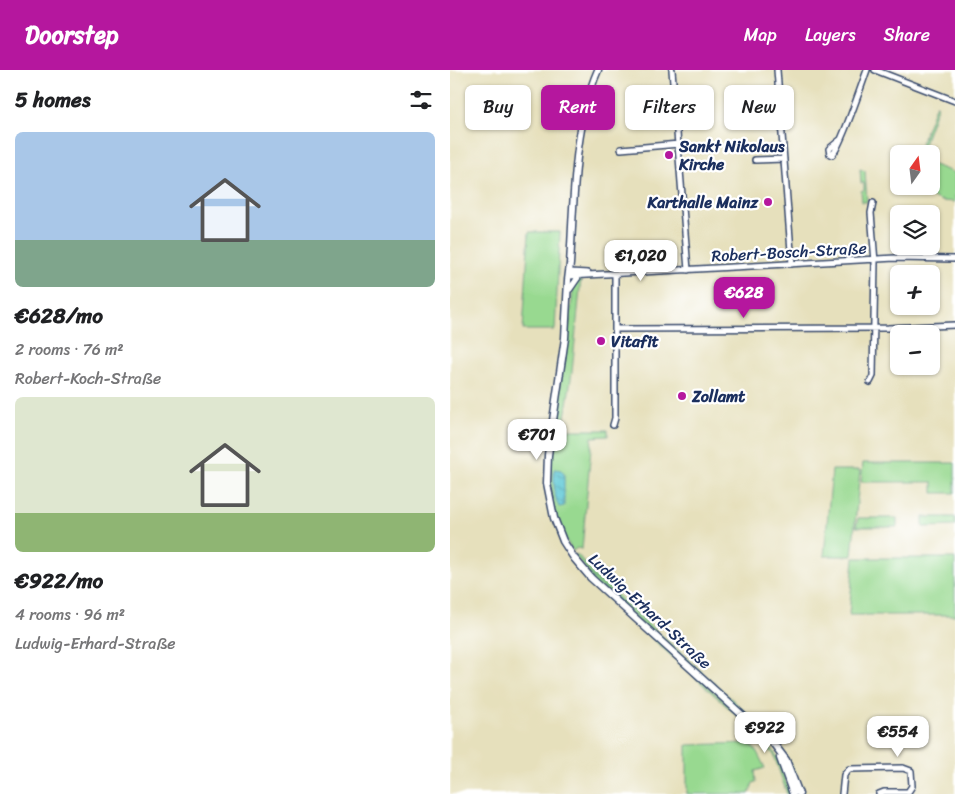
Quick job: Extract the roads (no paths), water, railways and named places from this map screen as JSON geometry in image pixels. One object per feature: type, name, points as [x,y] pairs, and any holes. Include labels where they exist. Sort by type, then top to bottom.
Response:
[{"type":"main road","name":"Ludwig-Erhard-Straße","points":[[568,306],[567,289],[580,132],[588,98],[598,70]]},
{"type":"main road","name":"Ludwig-Erhard-Straße","points":[[569,274],[570,289],[565,338],[547,470],[548,494],[563,541],[578,564],[600,587],[766,736],[786,760],[799,794]]},
{"type":"main road","name":"Ludwig-Erhard-Straße","points":[[766,736],[782,762],[793,794]]},
{"type":"street","points":[[672,70],[674,85]]},
{"type":"street","points":[[776,70],[792,264]]},
{"type":"street","points":[[840,140],[867,70]]},
{"type":"street","points":[[875,70],[955,101]]},
{"type":"street","points":[[678,130],[688,270]]},
{"type":"street","points":[[621,149],[679,144]]},
{"type":"street","points":[[755,160],[784,159]]},
{"type":"street","points":[[870,382],[873,376],[875,260],[871,213],[874,203]]},
{"type":"street","name":"Robert-Bosch-Straße","points":[[569,274],[615,274],[920,258],[955,259]]},
{"type":"street","name":"Robert-Bosch-Straße","points":[[569,274],[579,276],[594,274]]},
{"type":"street","points":[[613,425],[615,418],[615,274]]},
{"type":"street","points":[[570,289],[579,276]]},
{"type":"street","points":[[615,329],[874,328],[955,325]]},
{"type":"street","points":[[842,794],[844,776],[849,769],[903,768],[911,771],[912,786],[908,792],[884,792],[878,794]]},
{"type":"water","points":[[554,469],[561,470],[564,474],[564,506],[559,507],[555,493]]},
{"type":"waterway","points":[[682,656],[767,733]]},
{"type":"place","name":"Sankt Nikolaus Kirche","points":[[669,155]]},
{"type":"place","name":"Karthalle Mainz","points":[[768,202]]},
{"type":"place","name":"Vitafit","points":[[601,341]]},
{"type":"place","name":"Zollamt","points":[[682,396]]}]
